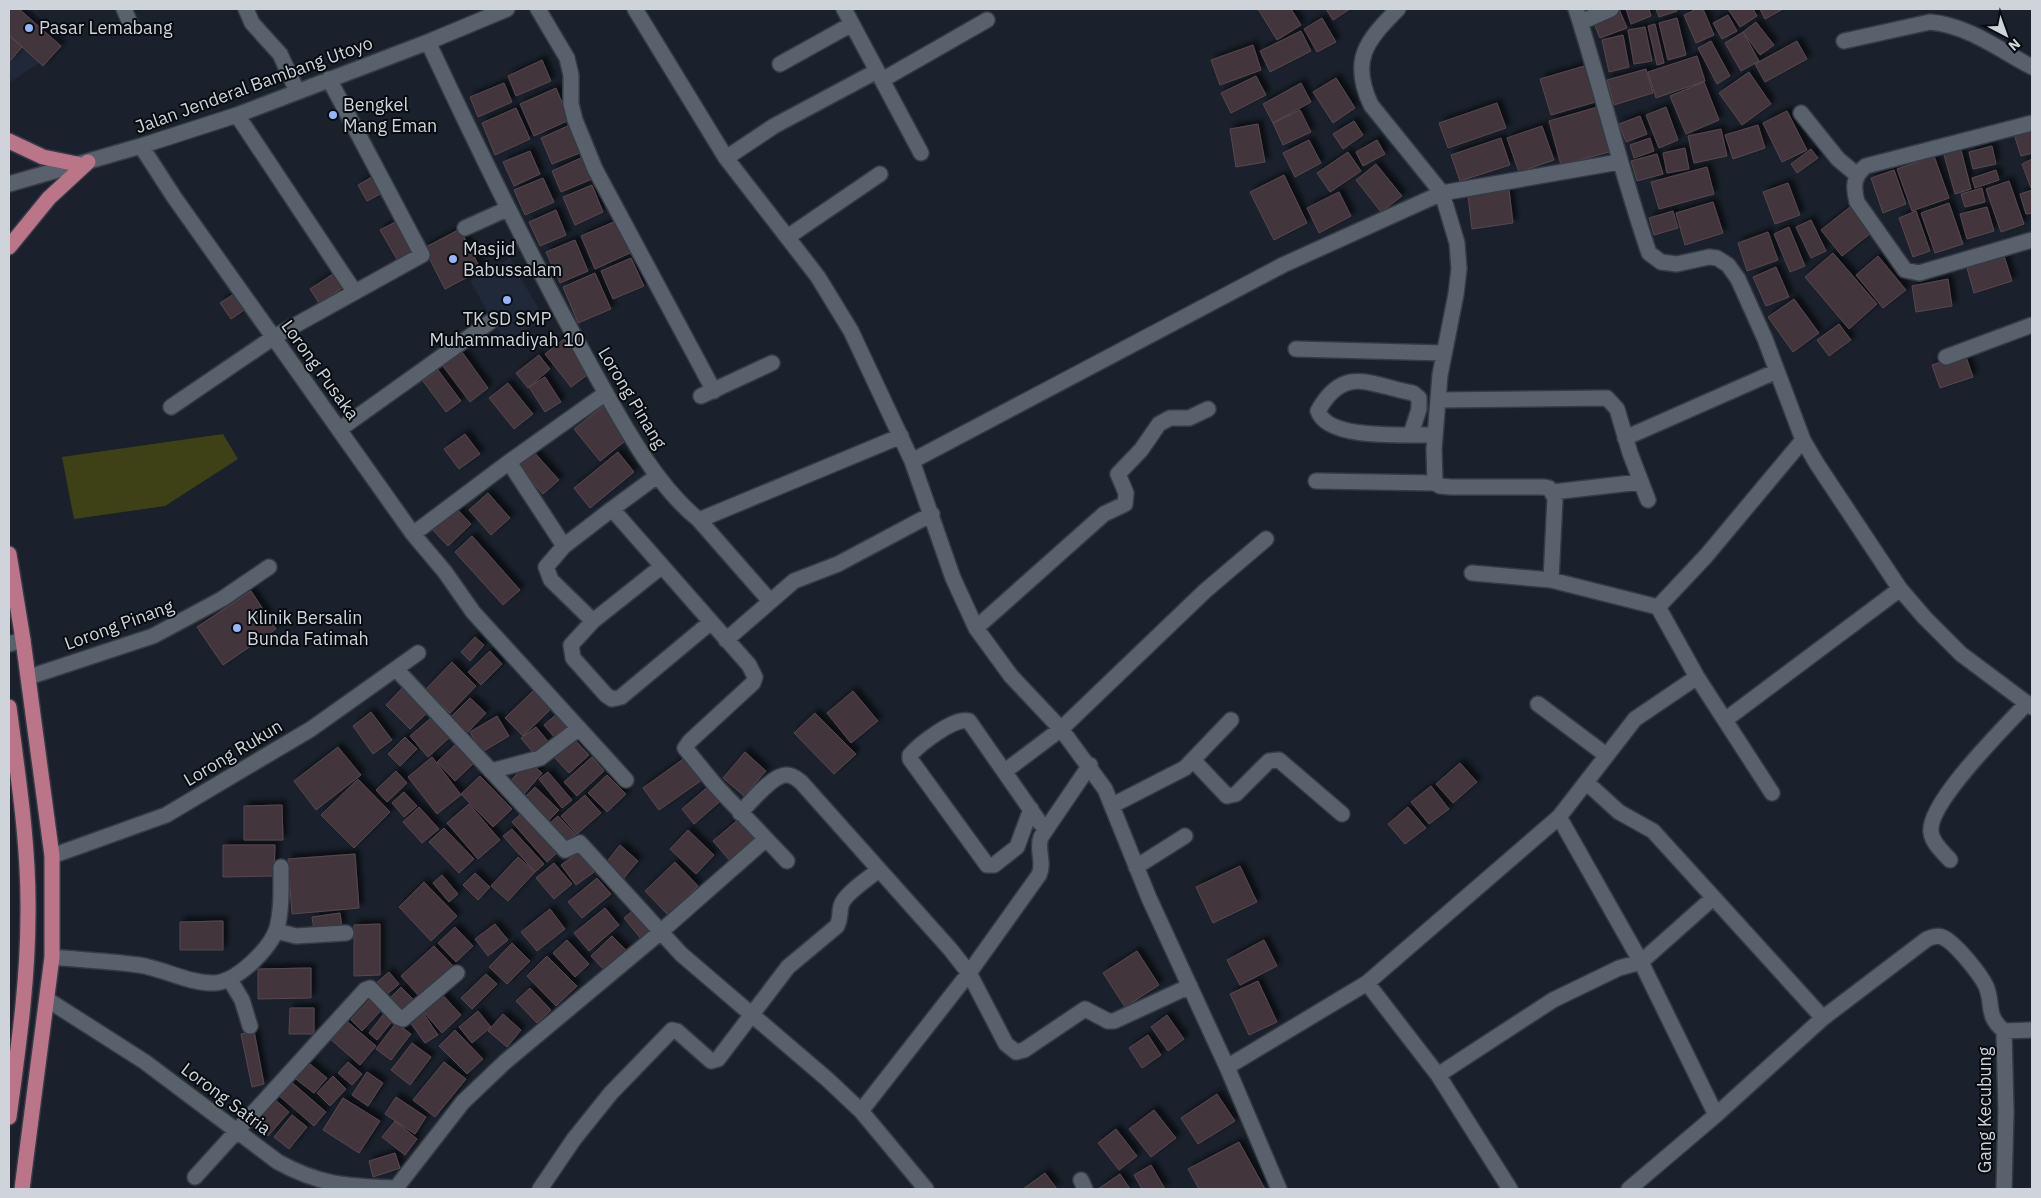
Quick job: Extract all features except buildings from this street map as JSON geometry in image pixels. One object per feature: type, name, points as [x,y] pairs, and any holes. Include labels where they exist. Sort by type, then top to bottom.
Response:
[{"type":"highway","points":[[9,141],[43,157],[82,163]]},
{"type":"highway","points":[[9,247],[49,198],[82,163]]},
{"type":"highway","points":[[9,554],[16,642],[28,677],[52,856],[52,957],[33,1118],[22,1189]]},
{"type":"highway","points":[[9,707],[24,825],[28,913],[25,994],[9,1117]]},
{"type":"street","points":[[246,9],[252,23],[280,54],[298,91]]},
{"type":"street","name":"Jalan Jenderal Bambang Utoyo","points":[[9,184],[141,146],[237,115],[428,42],[507,9]]},
{"type":"street","points":[[538,9],[567,58],[571,75],[571,104],[575,120],[595,169],[707,393],[772,363]]},
{"type":"street","points":[[635,9],[726,158],[789,236],[818,277],[851,331],[912,461],[953,578],[976,628],[1011,676],[1061,729],[1090,765],[1113,805],[1136,867],[1227,1067],[1279,1189]]},
{"type":"street","points":[[844,9],[921,153]]},
{"type":"street","points":[[1398,9],[1381,26],[1362,56],[1363,88],[1371,105],[1384,123],[1442,193],[1457,244],[1459,269],[1444,353],[1438,400],[1435,435],[1435,483]]},
{"type":"street","points":[[1612,9],[1578,16],[1594,66],[1619,162],[1649,252],[1661,262],[1677,264],[1709,257],[1716,258],[1728,265],[1738,278],[1777,371],[1803,440],[1900,589],[1961,654],[2030,705],[1951,788],[1934,816],[1930,831],[1932,838],[1950,860]]},
{"type":"street","points":[[726,158],[774,126],[987,20]]},
{"type":"street","points":[[1844,41],[1930,22],[1942,23],[1958,27],[2032,66]]},
{"type":"street","points":[[780,64],[852,24]]},
{"type":"street","name":"Lorong Pinang","points":[[428,42],[507,209],[606,393],[658,476],[770,601]]},
{"type":"street","points":[[171,407],[274,337],[422,253],[329,79]]},
{"type":"street","points":[[1801,113],[1838,159],[1857,175]]},
{"type":"street","points":[[237,115],[354,292]]},
{"type":"street","points":[[2032,123],[1866,166],[1857,175],[1854,191],[1857,202],[1899,263],[1911,273],[1919,273],[2032,240]]},
{"type":"street","name":"Lorong Pusaka","points":[[141,146],[413,534],[445,572],[473,612],[579,728]]},
{"type":"street","points":[[912,461],[1279,267],[1442,193],[1619,162]]},
{"type":"street","points":[[789,236],[880,174]]},
{"type":"street","points":[[465,228],[507,209]]},
{"type":"street","points":[[340,429],[490,322]]},
{"type":"street","points":[[1946,357],[2032,325]]},
{"type":"street","points":[[1296,349],[1444,353]]},
{"type":"street","points":[[1625,438],[1777,371]]},
{"type":"street","points":[[1411,434],[1419,409],[1419,398],[1413,394],[1361,380],[1340,384],[1325,398],[1318,411],[1321,419],[1328,425],[1354,433],[1435,435]]},
{"type":"street","points":[[413,534],[509,462],[606,393]]},
{"type":"street","points":[[1438,400],[1607,398],[1617,409],[1625,438],[1648,500]]},
{"type":"street","points":[[976,628],[1104,514],[1125,504],[1126,493],[1118,474],[1141,450],[1159,424],[1170,418],[1188,418],[1208,409]]},
{"type":"street","points":[[699,520],[900,436]]},
{"type":"street","points":[[1658,607],[1706,556],[1803,440]]},
{"type":"street","points":[[509,462],[564,546]]},
{"type":"street","points":[[593,621],[547,574],[546,567],[564,546],[658,476]]},
{"type":"street","points":[[1316,481],[1435,483],[1440,486],[1451,487],[1543,486],[1552,492],[1556,498],[1551,580]]},
{"type":"street","points":[[1552,492],[1640,482]]},
{"type":"street","points":[[612,509],[754,672],[753,682],[690,741],[685,748],[740,812],[787,860]]},
{"type":"street","points":[[726,640],[794,581],[838,564],[932,514]]},
{"type":"street","points":[[1005,771],[1061,729],[1205,591],[1266,539]]},
{"type":"street","name":"Lorong Pinang","points":[[28,677],[153,636],[215,603],[269,567]]},
{"type":"street","points":[[661,567],[593,621],[574,639],[570,651],[573,658],[606,695],[617,699],[711,622]]},
{"type":"street","points":[[1472,573],[1551,580],[1658,607],[1697,678],[1772,793]]},
{"type":"street","points":[[1725,720],[1900,589]]},
{"type":"street","name":"Lorong Rukun","points":[[52,856],[166,815],[311,729],[418,653]]},
{"type":"street","points":[[396,670],[565,850],[580,843],[702,974],[752,1013],[860,1111],[924,1188]]},
{"type":"street","points":[[1227,1067],[1367,983],[1559,818],[1634,719],[1697,678]]},
{"type":"street","points":[[1538,704],[1606,755]]},
{"type":"street","points":[[1030,809],[1017,847],[994,865],[987,865],[910,759],[910,756],[933,736],[965,720],[974,726],[1040,823]]},
{"type":"street","points":[[1113,805],[1185,768],[1194,761],[1231,720]]},
{"type":"street","points":[[491,770],[540,758],[579,728],[626,780]]},
{"type":"street","points":[[1194,761],[1227,796],[1230,796],[1236,794],[1269,761],[1279,760],[1342,814]]},
{"type":"street","points":[[860,1111],[969,973],[1039,875],[1042,870],[1038,850],[1041,837],[1090,765]]},
{"type":"street","points":[[740,812],[777,777],[786,774],[793,776],[801,782],[969,973],[1006,1044],[1016,1052],[1024,1050],[1085,1009],[1108,1021],[1114,1021],[1190,986]]},
{"type":"street","points":[[1586,782],[1619,812],[1653,831],[1823,1018]]},
{"type":"street","points":[[1559,818],[1641,962],[1716,1116]]},
{"type":"street","points":[[1136,867],[1185,836]]},
{"type":"street","points":[[397,1189],[463,1102],[505,1062],[661,932],[766,839]]},
{"type":"street","points":[[52,957],[140,965],[193,981],[215,983],[230,980],[244,970],[261,952],[276,930],[280,911],[281,867]]},
{"type":"street","points":[[540,1189],[574,1138],[605,1100],[668,1032],[674,1029],[711,1061],[715,1061],[788,968],[837,926],[841,919],[840,905],[845,898],[879,870]]},
{"type":"street","points":[[1438,1075],[1553,1000],[1619,968],[1641,962],[1713,898]]},
{"type":"street","points":[[276,930],[296,936],[346,933]]},
{"type":"street","points":[[1629,1189],[1716,1116],[1823,1018],[1922,942],[1938,936],[1943,937],[1955,947],[1983,982],[1988,992],[1990,1012],[1998,1026],[2004,1031],[2032,1030]]},
{"type":"street","points":[[195,1177],[365,990],[370,988],[398,1017],[403,1019],[457,973]]},
{"type":"street","points":[[230,980],[242,1000],[250,1026]]},
{"type":"street","points":[[1367,983],[1438,1075],[1510,1189]]},
{"type":"street","name":"Lorong Satria","points":[[48,1000],[145,1062],[237,1129],[278,1162],[320,1181],[337,1186],[397,1189]]},
{"type":"street","name":"Gang Kecubung","points":[[2004,1031],[2006,1111],[2004,1189]]},
{"type":"shaded area","name":"Pasar Lemabang","points":[[9,9],[36,9],[64,46],[9,83]]},
{"type":"shaded area","name":"TK SD SMP Muhammadiyah 10","points":[[510,258],[544,319],[505,342],[470,281]]},
{"type":"green space","points":[[223,434],[238,459],[165,506],[74,519],[62,457]]},
{"type":"place","name":"Pasar Lemabang","points":[[29,28]]},
{"type":"place","name":"Bengkel Mang Eman","points":[[333,115]]},
{"type":"place","name":"Masjid Babussalam","points":[[453,259]]},
{"type":"place","name":"TK SD SMP Muhammadiyah 10","points":[[507,300]]},
{"type":"place","name":"Klinik Bersalin Bunda Fatimah","points":[[237,628]]}]
